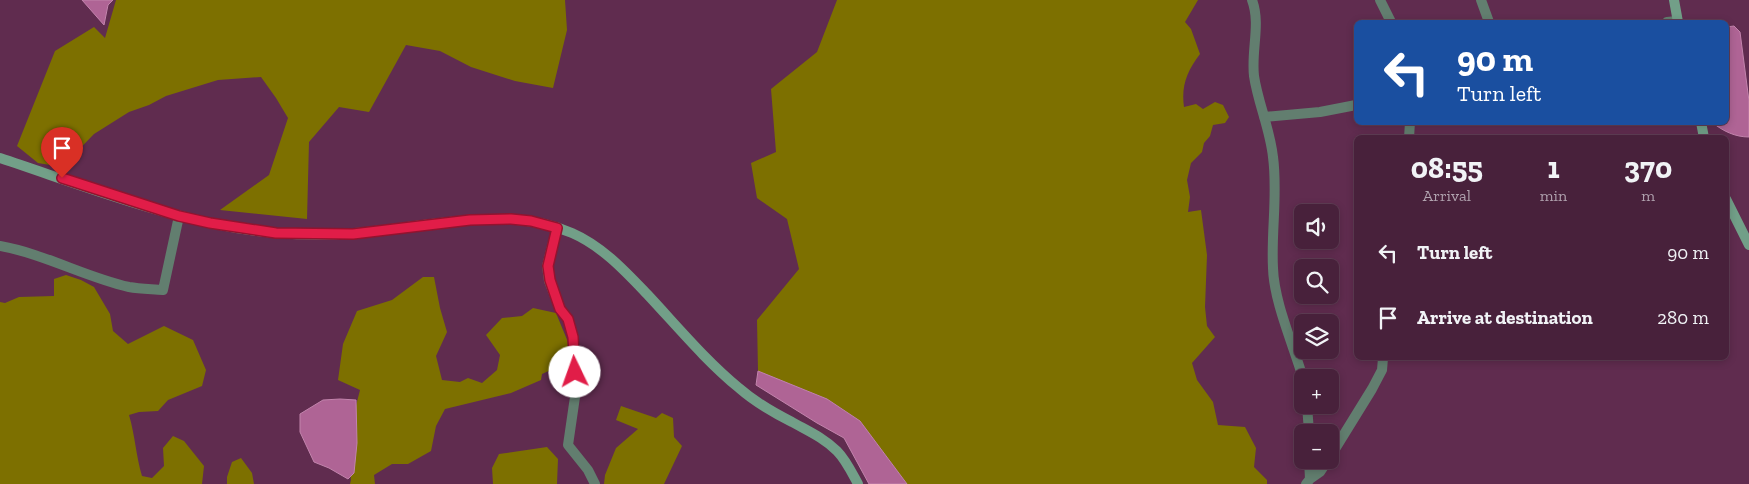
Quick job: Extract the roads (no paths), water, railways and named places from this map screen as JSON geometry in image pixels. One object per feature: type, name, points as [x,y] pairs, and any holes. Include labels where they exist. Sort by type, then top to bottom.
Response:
[{"type":"street","points":[[1252,0],[1255,8],[1256,25],[1253,56],[1254,73],[1273,154],[1276,176],[1273,268],[1277,294],[1300,369]]},
{"type":"street","points":[[1380,0],[1390,20]]},
{"type":"street","points":[[1481,0],[1488,20]]},
{"type":"street","points":[[1674,0],[1674,20]]},
{"type":"street","points":[[1264,117],[1320,112],[1354,105]]},
{"type":"street","points":[[0,158],[179,216],[243,229],[276,233],[353,234],[470,220],[511,219],[531,221],[574,233],[621,266],[705,356],[740,390],[775,413],[820,437],[838,452],[858,484]]},
{"type":"street","points":[[1729,205],[1749,245]]},
{"type":"street","points":[[0,246],[52,261],[96,278],[130,287],[163,290],[179,216]]},
{"type":"street","points":[[557,228],[548,266],[552,286],[560,309],[568,319],[573,337],[576,390],[568,445],[588,470],[595,484]]},
{"type":"street","points":[[1339,442],[1372,389],[1382,370],[1383,360]]},
{"type":"street","points":[[1308,482],[1309,469]]},
{"type":"street","points":[[1308,482],[1322,469]]}]
